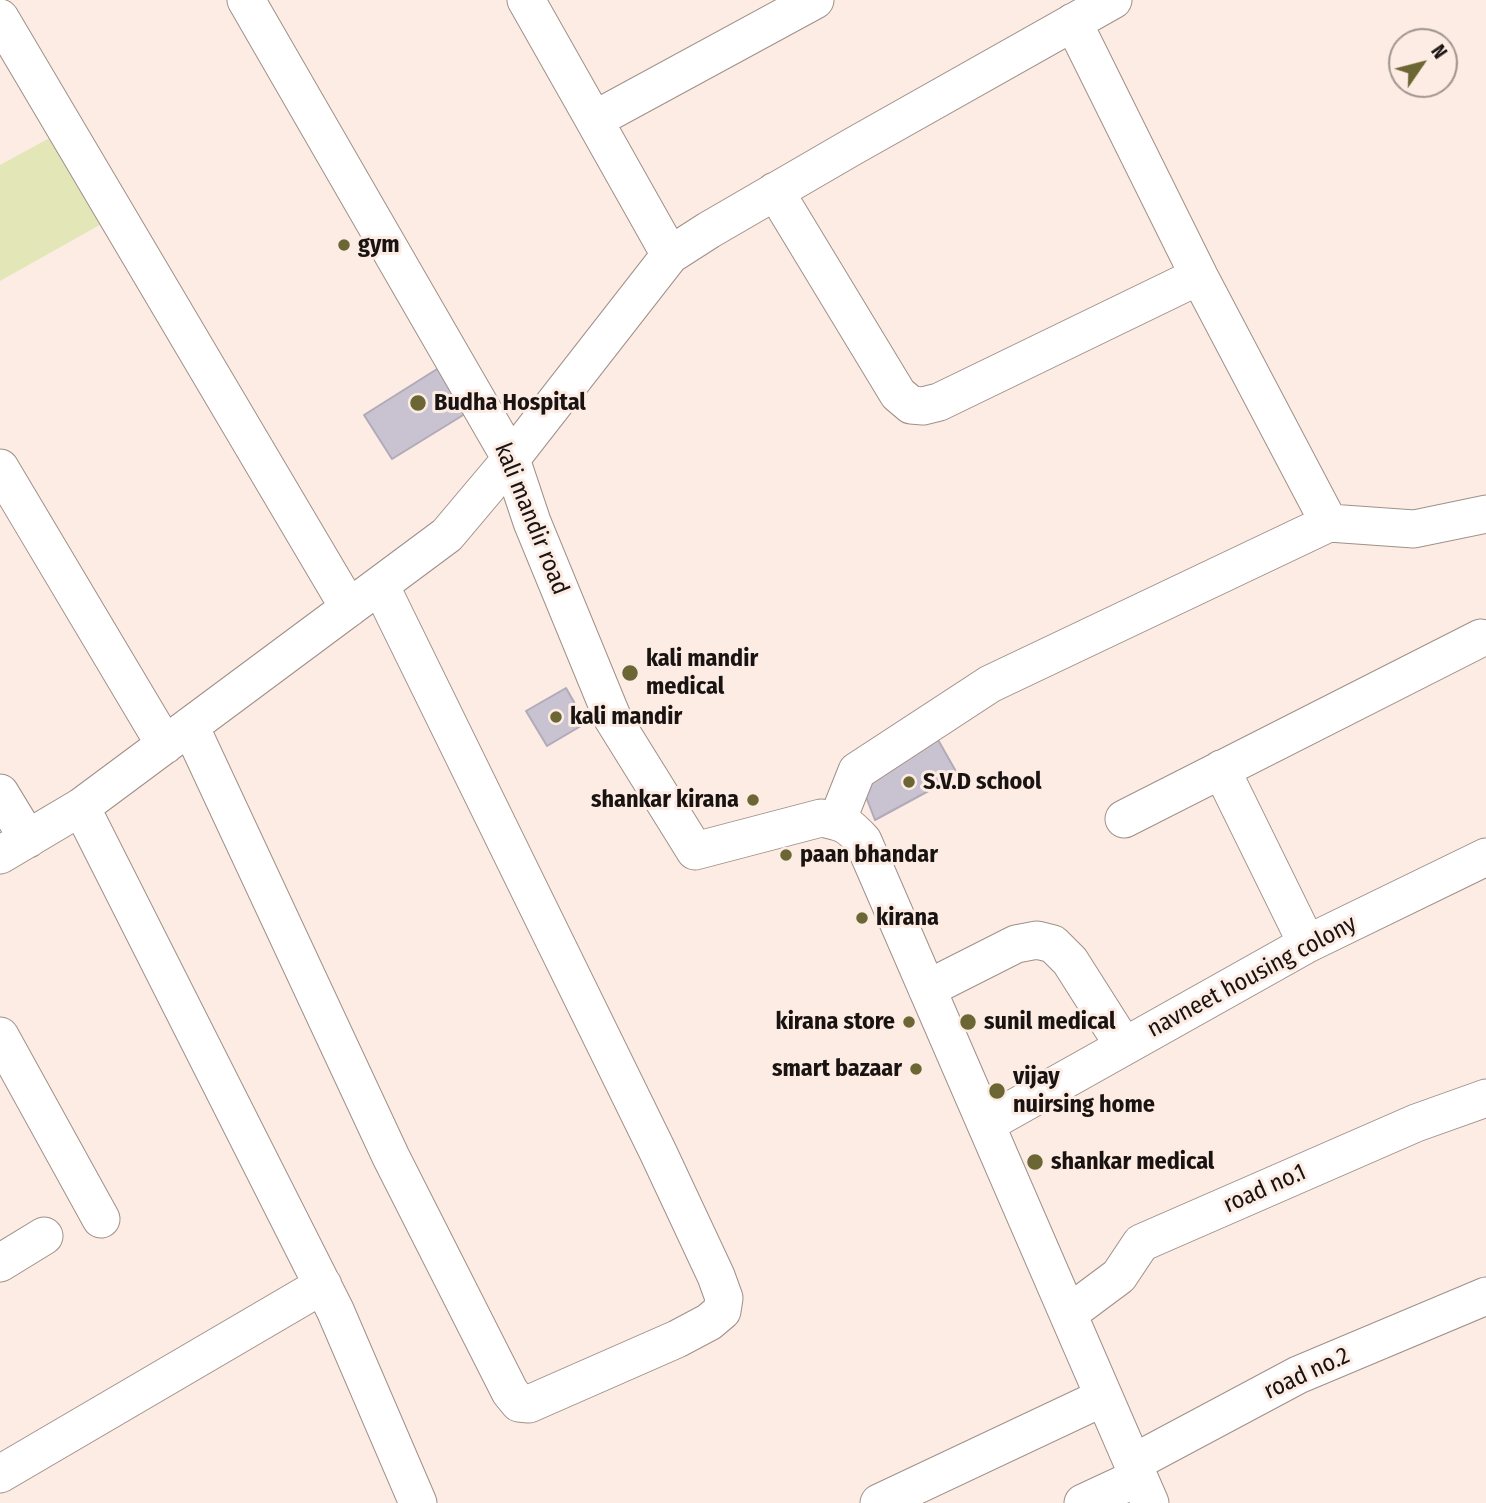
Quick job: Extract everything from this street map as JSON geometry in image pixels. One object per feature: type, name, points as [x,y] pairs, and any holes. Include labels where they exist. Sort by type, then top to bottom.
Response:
[{"type":"street","name":"kali mandir road","points":[[246,0],[512,459],[532,522],[613,719],[695,851],[821,818],[850,831]]},
{"type":"street","points":[[526,0],[670,255]]},
{"type":"street","points":[[594,120],[815,0]]},
{"type":"street","points":[[0,793],[14,847],[81,807],[447,536],[512,459],[670,255],[775,191],[1113,0]]},
{"type":"street","points":[[0,18],[349,608]]},
{"type":"street","points":[[1073,22],[1199,276],[1329,523]]},
{"type":"street","points":[[775,191],[898,394],[911,405],[923,406],[939,402],[1199,276]]},
{"type":"street","points":[[0,468],[178,735],[510,1392],[519,1403],[529,1404],[677,1339],[709,1322],[722,1311],[724,1298],[658,1152],[380,585]]},
{"type":"street","points":[[1141,1481],[927,989],[850,831],[857,771],[990,684],[1329,523],[1414,529],[1486,514]]},
{"type":"street","points":[[1124,819],[1481,638]]},
{"type":"street","points":[[1221,769],[1307,944]]},
{"type":"street","points":[[81,807],[323,1285],[418,1503]]},
{"type":"street","name":"navneet housing colony","points":[[986,1124],[1307,944],[1486,857]]},
{"type":"street","points":[[927,989],[1016,944],[1037,940],[1053,944],[1070,961],[1124,1046]]},
{"type":"street","points":[[0,1036],[101,1219]]},
{"type":"street","name":"road no.1","points":[[1068,1314],[1119,1276],[1141,1243],[1416,1123],[1486,1098]]},
{"type":"street","points":[[0,1263],[44,1236]]},
{"type":"street","points":[[0,1474],[323,1285]]},
{"type":"street","name":"road no.2","points":[[1083,1503],[1141,1481],[1298,1375],[1486,1296]]},
{"type":"street","points":[[879,1503],[1104,1397]]},
{"type":"green space","points":[[55,135],[105,222],[0,281],[0,165]]},
{"type":"building","points":[[445,364],[473,409],[392,459],[364,415]]},
{"type":"building","name":"kali mandir","points":[[566,688],[586,723],[547,746],[526,711]]},
{"type":"building","name":"S.V.D school","points":[[937,738],[958,775],[875,820],[863,789]]},
{"type":"place","name":"gym","points":[[344,245]]},
{"type":"place","name":"Budha Hospital","points":[[418,403]]},
{"type":"place","name":"kali mandir medical","points":[[630,673]]},
{"type":"place","name":"kali mandir","points":[[556,717]]},
{"type":"place","name":"S.V.D school","points":[[909,782]]},
{"type":"place","name":"shankar kirana","points":[[753,800]]},
{"type":"place","name":"paan bhandar","points":[[786,855]]},
{"type":"place","name":"kirana","points":[[862,918]]},
{"type":"place","name":"kirana store","points":[[909,1022]]},
{"type":"place","name":"sunil medical","points":[[968,1022]]},
{"type":"place","name":"smart bazaar","points":[[916,1069]]},
{"type":"place","name":"vijay nuirsing home","points":[[997,1091]]},
{"type":"place","name":"shankar medical","points":[[1035,1162]]}]
